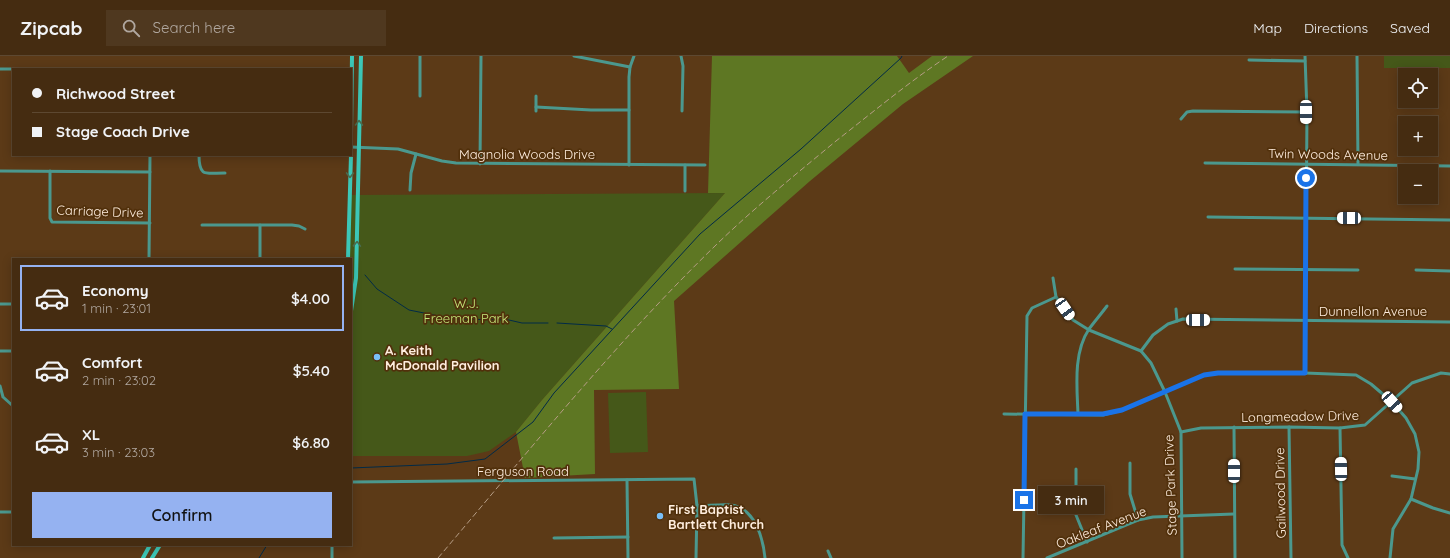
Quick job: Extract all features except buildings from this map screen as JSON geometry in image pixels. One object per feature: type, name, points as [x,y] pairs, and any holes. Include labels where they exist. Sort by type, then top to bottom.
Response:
[{"type":"main road","points":[[352,56],[352,68]]},
{"type":"main road","points":[[352,304],[356,278],[361,56]]},
{"type":"main road","points":[[348,258],[351,156]]},
{"type":"main road","points":[[143,558],[149,546]]},
{"type":"main road","points":[[152,558],[159,546]]},
{"type":"street","points":[[420,56],[420,96]]},
{"type":"street","points":[[480,164],[481,56]]},
{"type":"street","points":[[574,56],[630,67]]},
{"type":"street","points":[[629,165],[630,67],[634,56]]},
{"type":"street","points":[[681,56],[682,111]]},
{"type":"street","points":[[1305,56],[1305,373]]},
{"type":"street","points":[[1357,56],[1358,164]]},
{"type":"street","points":[[1248,60],[1305,61]]},
{"type":"street","points":[[0,69],[12,69]]},
{"type":"street","points":[[536,96],[536,111]]},
{"type":"street","points":[[536,106],[585,110],[629,110]]},
{"type":"street","points":[[1181,119],[1187,112],[1193,111],[1306,112]]},
{"type":"street","name":"Magnolia Woods Drive","points":[[352,147],[392,149],[453,163],[705,165]]},
{"type":"street","points":[[410,190],[411,176],[416,154]]},
{"type":"street","points":[[149,258],[150,156]]},
{"type":"street","points":[[199,156],[199,166],[201,171],[205,173],[225,173]]},
{"type":"street","name":"Twin Woods Avenue","points":[[1205,163],[1450,166]]},
{"type":"street","points":[[685,165],[685,191]]},
{"type":"street","points":[[0,171],[150,172]]},
{"type":"street","name":"Carriage Drive","points":[[50,171],[50,218],[52,222],[150,223]]},
{"type":"street","points":[[1208,217],[1450,220]]},
{"type":"street","points":[[202,225],[295,225],[305,229]]},
{"type":"street","points":[[260,225],[260,258]]},
{"type":"street","points":[[1235,269],[1358,270]]},
{"type":"street","points":[[1416,270],[1450,271]]},
{"type":"street","points":[[1053,278],[1056,297],[1073,320],[1088,330],[1141,351]]},
{"type":"street","points":[[1023,558],[1027,316],[1032,308],[1056,297]]},
{"type":"street","points":[[0,304],[12,304]]},
{"type":"street","points":[[1078,414],[1077,368],[1080,352],[1088,330],[1107,306]]},
{"type":"street","points":[[1176,309],[1177,321]]},
{"type":"street","name":"Dunnellon Avenue","points":[[1141,351],[1153,335],[1168,324],[1183,319],[1450,322]]},
{"type":"street","points":[[0,351],[12,351]]},
{"type":"street","name":"Stage Park Drive","points":[[1141,351],[1151,363],[1165,392],[1180,432],[1182,558]]},
{"type":"street","points":[[1004,414],[1103,414],[1122,410],[1204,375],[1218,373],[1305,373],[1356,375],[1372,384],[1392,402],[1406,418],[1415,434],[1419,452],[1418,469],[1411,499],[1393,529],[1390,558]]},
{"type":"street","name":"Longmeadow Drive","points":[[1180,432],[1201,428],[1340,428],[1365,426],[1412,383],[1441,373],[1450,374]]},
{"type":"street","points":[[0,386],[3,397],[12,405]]},
{"type":"street","name":"Gailwood Drive","points":[[1289,427],[1291,558]]},
{"type":"street","points":[[1234,428],[1235,558]]},
{"type":"street","points":[[1340,428],[1342,545],[1348,558]]},
{"type":"street","points":[[1130,463],[1130,494],[1138,520]]},
{"type":"street","points":[[1076,469],[1076,515],[1087,542]]},
{"type":"street","points":[[1392,476],[1415,479]]},
{"type":"street","name":"Ferguson Road","points":[[352,482],[694,479],[697,506]]},
{"type":"street","points":[[627,480],[628,558]]},
{"type":"street","points":[[1411,499],[1450,513]]},
{"type":"street","points":[[696,558],[697,506],[732,505],[741,508],[752,516],[758,528],[765,558]]},
{"type":"street","points":[[0,512],[12,512]]},
{"type":"street","name":"Oakleaf Avenue","points":[[1047,558],[1138,520],[1153,516],[1234,514]]},
{"type":"street","points":[[554,538],[628,537]]},
{"type":"street","points":[[332,546],[332,558]]},
{"type":"street","points":[[828,551],[831,558]]},
{"type":"green space","points":[[712,56],[897,56],[909,73],[932,56],[973,56],[903,104],[810,181],[674,301],[679,389],[594,390],[595,474],[525,478],[516,432],[542,400],[725,193],[708,193]]},
{"type":"green space","points":[[1384,56],[1450,56],[1450,68],[1384,68]]},
{"type":"green space","name":"W.J. Freeman Park","points":[[725,193],[542,400],[516,432],[489,451],[467,456],[352,456],[352,258],[348,258],[350,195]]},
{"type":"green space","points":[[646,392],[648,452],[610,453],[608,393]]},
{"type":"waterway","points":[[352,468],[447,464],[485,459],[533,422],[554,393],[700,234],[801,149],[902,56]]},
{"type":"waterway","points":[[365,275],[377,289],[409,310],[454,319],[509,320],[522,323],[548,323]]},
{"type":"waterway","points":[[557,323],[606,326],[612,329]]},
{"type":"waterway","points":[[259,558],[266,546]]},
{"type":"railway","points":[[438,558],[573,398],[643,320],[730,231],[836,141],[905,87],[948,56]]},
{"type":"place","name":"A. Keith McDonald Pavilion","points":[[377,357]]},
{"type":"place","name":"First Baptist Bartlett Church","points":[[660,516]]},
{"type":"route","points":[[1024,500],[1025,414],[1103,414],[1122,410],[1204,375],[1218,373],[1305,373],[1306,178]]}]
